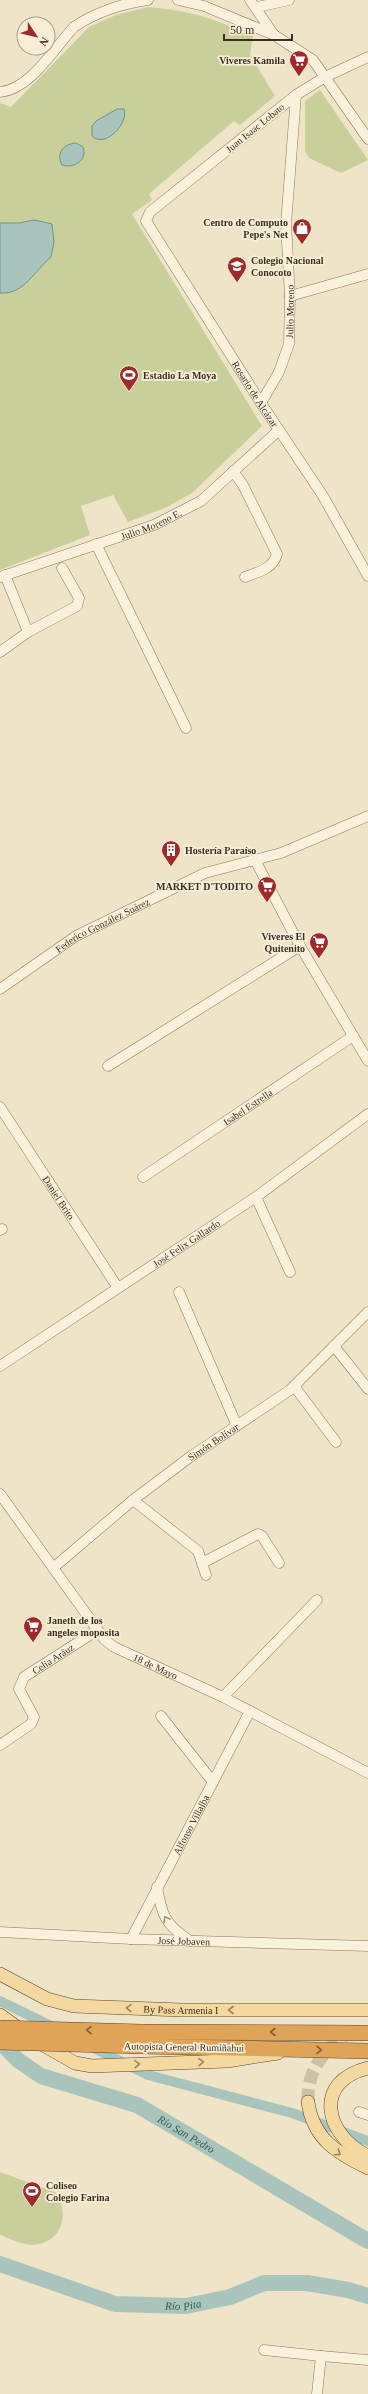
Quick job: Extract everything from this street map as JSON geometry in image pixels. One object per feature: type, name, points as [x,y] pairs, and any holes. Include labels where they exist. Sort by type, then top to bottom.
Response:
[{"type":"highway","name":"Autopista General Rumiñahui","points":[[0,2028],[295,2049],[368,2051]]},
{"type":"highway","name":"Autopista General Rumiñahui","points":[[0,2042],[368,2033]]},
{"type":"main road","name":"By Pass Armenia I","points":[[5,1977],[47,1999],[74,2006],[182,2010],[368,2010]]},
{"type":"main road","points":[[0,2015],[30,2038],[75,2062],[92,2066],[227,2061],[295,2049]]},
{"type":"main road","points":[[368,2068],[352,2073],[339,2085],[332,2101],[333,2118],[338,2132],[346,2142],[368,2156]]},
{"type":"main road","points":[[308,2102],[315,2128],[333,2150],[368,2168]]},
{"type":"street","points":[[0,92],[11,92],[28,80],[74,27],[83,21],[117,7],[148,0]]},
{"type":"street","points":[[178,0],[204,6],[274,35],[313,60],[368,139]]},
{"type":"street","points":[[274,35],[254,4],[289,0]]},
{"type":"street","name":"Juan Isaac Lobato","points":[[150,212],[296,95],[325,77],[368,57]]},
{"type":"street","name":"Julio Moreno","points":[[261,403],[279,372],[289,344],[290,296],[286,224],[296,95]]},
{"type":"street","name":"Rosario de Alcázar","points":[[150,212],[146,221],[261,403],[323,496],[368,576]]},
{"type":"street","points":[[290,296],[368,274]]},
{"type":"street","name":"Julio Moreno E.","points":[[2,576],[154,525],[194,504],[279,430]]},
{"type":"street","points":[[233,471],[243,485],[277,554],[275,561],[269,567],[245,577]]},
{"type":"street","points":[[96,544],[186,728]]},
{"type":"street","points":[[0,652],[28,632],[77,606],[78,598],[62,568]]},
{"type":"street","points":[[2,576],[28,632]]},
{"type":"street","name":"Federico González Suárez","points":[[0,989],[76,936],[205,873],[256,860],[293,848],[368,816]]},
{"type":"street","points":[[256,860],[300,946],[368,1061]]},
{"type":"street","points":[[108,1066],[300,946]]},
{"type":"street","name":"Isabel Estrella","points":[[143,1177],[353,1036]]},
{"type":"street","name":"Daniel Brito","points":[[0,1107],[118,1288]]},
{"type":"street","name":"José Felix Gallardo","points":[[0,1366],[256,1197],[368,1114]]},
{"type":"street","points":[[256,1197],[290,1272]]},
{"type":"street","points":[[179,1292],[238,1426]]},
{"type":"street","name":"Simón Bolívar","points":[[53,1568],[133,1500],[190,1457],[238,1426],[294,1386],[334,1346],[366,1319]]},
{"type":"street","points":[[334,1346],[368,1389]]},
{"type":"street","points":[[294,1386],[336,1442]]},
{"type":"street","name":"18 de Mayo","points":[[0,1494],[96,1631],[114,1647],[250,1710],[368,1773]]},
{"type":"street","points":[[133,1500],[198,1551],[206,1575]]},
{"type":"street","points":[[202,1563],[258,1534],[262,1536],[279,1564]]},
{"type":"street","points":[[223,1697],[317,1600]]},
{"type":"street","name":"Celia Aráuz","points":[[0,1745],[31,1724],[34,1717],[19,1689],[24,1677],[96,1631]]},
{"type":"street","name":"Alfonso Villalba","points":[[131,1939],[250,1710]]},
{"type":"street","points":[[161,1716],[213,1782]]},
{"type":"street","points":[[157,1888],[164,1918],[173,1929],[190,1941]]},
{"type":"street","name":"José Jobaven","points":[[0,1932],[131,1939],[368,1946]]},
{"type":"street","points":[[264,2350],[368,2360]]},
{"type":"street","points":[[316,2394],[321,2356]]},
{"type":"green space","points":[[148,7],[202,16],[253,36],[250,55],[275,96],[240,125],[234,121],[149,194],[152,200],[132,214],[262,426],[192,493],[167,507],[128,522],[113,495],[81,506],[90,535],[0,570],[0,103],[11,107],[89,27],[116,15]]},
{"type":"green space","points":[[320,90],[368,160],[341,173],[309,158],[305,151],[305,101]]},
{"type":"green space","name":"Coliseo Colegio Farina","points":[[0,2172],[55,2192],[60,2200],[63,2218],[57,2233],[50,2239],[42,2243],[28,2245],[0,2235]]},
{"type":"water","points":[[117,109],[124,109],[125,115],[120,127],[115,133],[103,139],[97,139],[92,136],[92,126],[96,121]]},
{"type":"water","points":[[76,143],[83,147],[84,156],[79,162],[71,166],[62,165],[60,161],[60,153],[67,145]]},
{"type":"water","points":[[34,220],[52,224],[54,242],[51,257],[22,286],[8,293],[0,293],[0,223],[19,223]]},
{"type":"waterway","points":[[0,2001],[53,2027]]},
{"type":"waterway","name":"Río San Pedro","points":[[0,2042],[19,2061],[41,2076],[137,2105],[368,2241]]},
{"type":"waterway","points":[[92,2047],[148,2075],[292,2113],[368,2141]]},
{"type":"waterway","name":"Río Pita","points":[[0,2264],[115,2304],[186,2306],[230,2297],[264,2283],[307,2283],[348,2290],[368,2296]]},
{"type":"tunnel","points":[[308,2102],[308,2090],[314,2069],[319,2060],[333,2045],[351,2031]]},
{"type":"place","name":"Viveres Kamila","points":[[299,77]]},
{"type":"place","name":"Centro de Computo Pepe's Net","points":[[302,245]]},
{"type":"place","name":"Colegio Nacional Conocoto","points":[[237,283]]},
{"type":"place","name":"Estadio La Moya","points":[[129,392]]},
{"type":"place","name":"Hostería Paraíso","points":[[171,867]]},
{"type":"place","name":"MARKET D'TODITO","points":[[267,903]]},
{"type":"place","name":"Viveres El Quitenito","points":[[319,959]]},
{"type":"place","name":"Janeth de los angeles moposita","points":[[33,1643]]},
{"type":"place","name":"Coliseo Colegio Farina","points":[[32,2208]]}]
